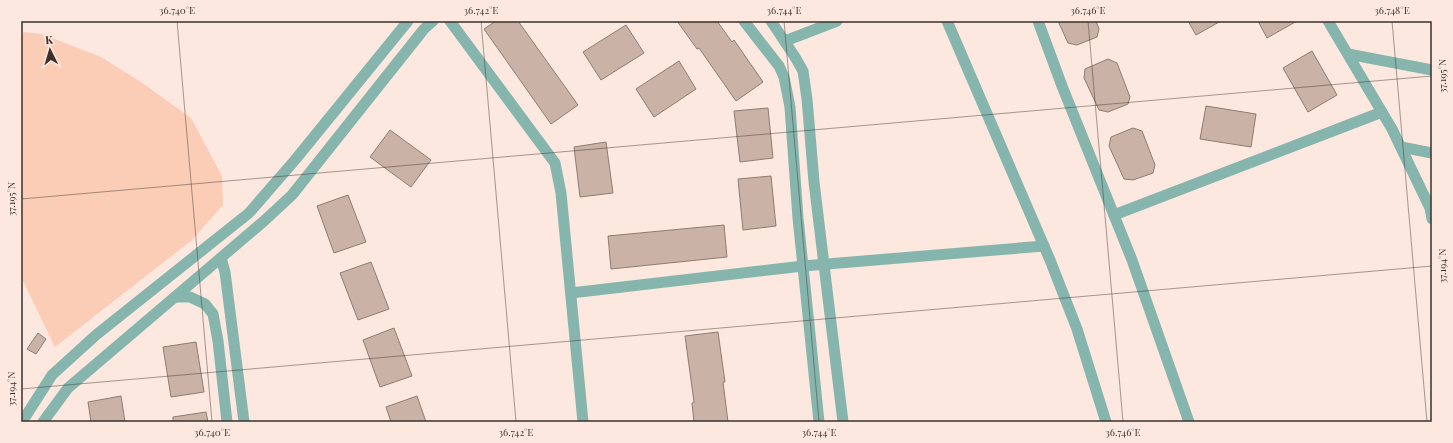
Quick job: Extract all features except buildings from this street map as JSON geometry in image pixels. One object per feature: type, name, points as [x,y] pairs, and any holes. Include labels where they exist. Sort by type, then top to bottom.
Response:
[{"type":"street","points":[[22,422],[52,376],[96,335],[249,214],[300,155],[408,21]]},
{"type":"street","points":[[43,422],[68,388],[264,221],[292,195],[424,29],[432,21]]},
{"type":"street","points":[[450,21],[555,163],[561,193],[583,422]]},
{"type":"street","points":[[744,21],[779,66],[784,77],[790,107],[818,422]]},
{"type":"street","points":[[771,21],[803,71],[807,99],[814,182],[843,422]]},
{"type":"street","points":[[785,41],[837,21]]},
{"type":"street","points":[[948,21],[1044,246],[1077,329],[1106,422]]},
{"type":"street","points":[[1038,21],[1062,86],[1132,260],[1189,422]]},
{"type":"street","points":[[1328,21],[1401,147],[1430,208],[1432,219]]},
{"type":"street","points":[[1348,54],[1432,70]]},
{"type":"street","points":[[1114,215],[1382,112]]},
{"type":"street","points":[[1401,147],[1432,153]]},
{"type":"street","points":[[571,293],[803,266],[1044,246]]},
{"type":"street","points":[[221,258],[225,272],[244,422]]},
{"type":"street","points":[[175,297],[190,297],[205,304],[212,314],[218,341],[227,422]]},
{"type":"shaded area","points":[[24,32],[42,34],[101,57],[141,82],[191,118],[222,176],[223,205],[192,240],[55,347],[23,281],[21,280],[21,35]]}]
